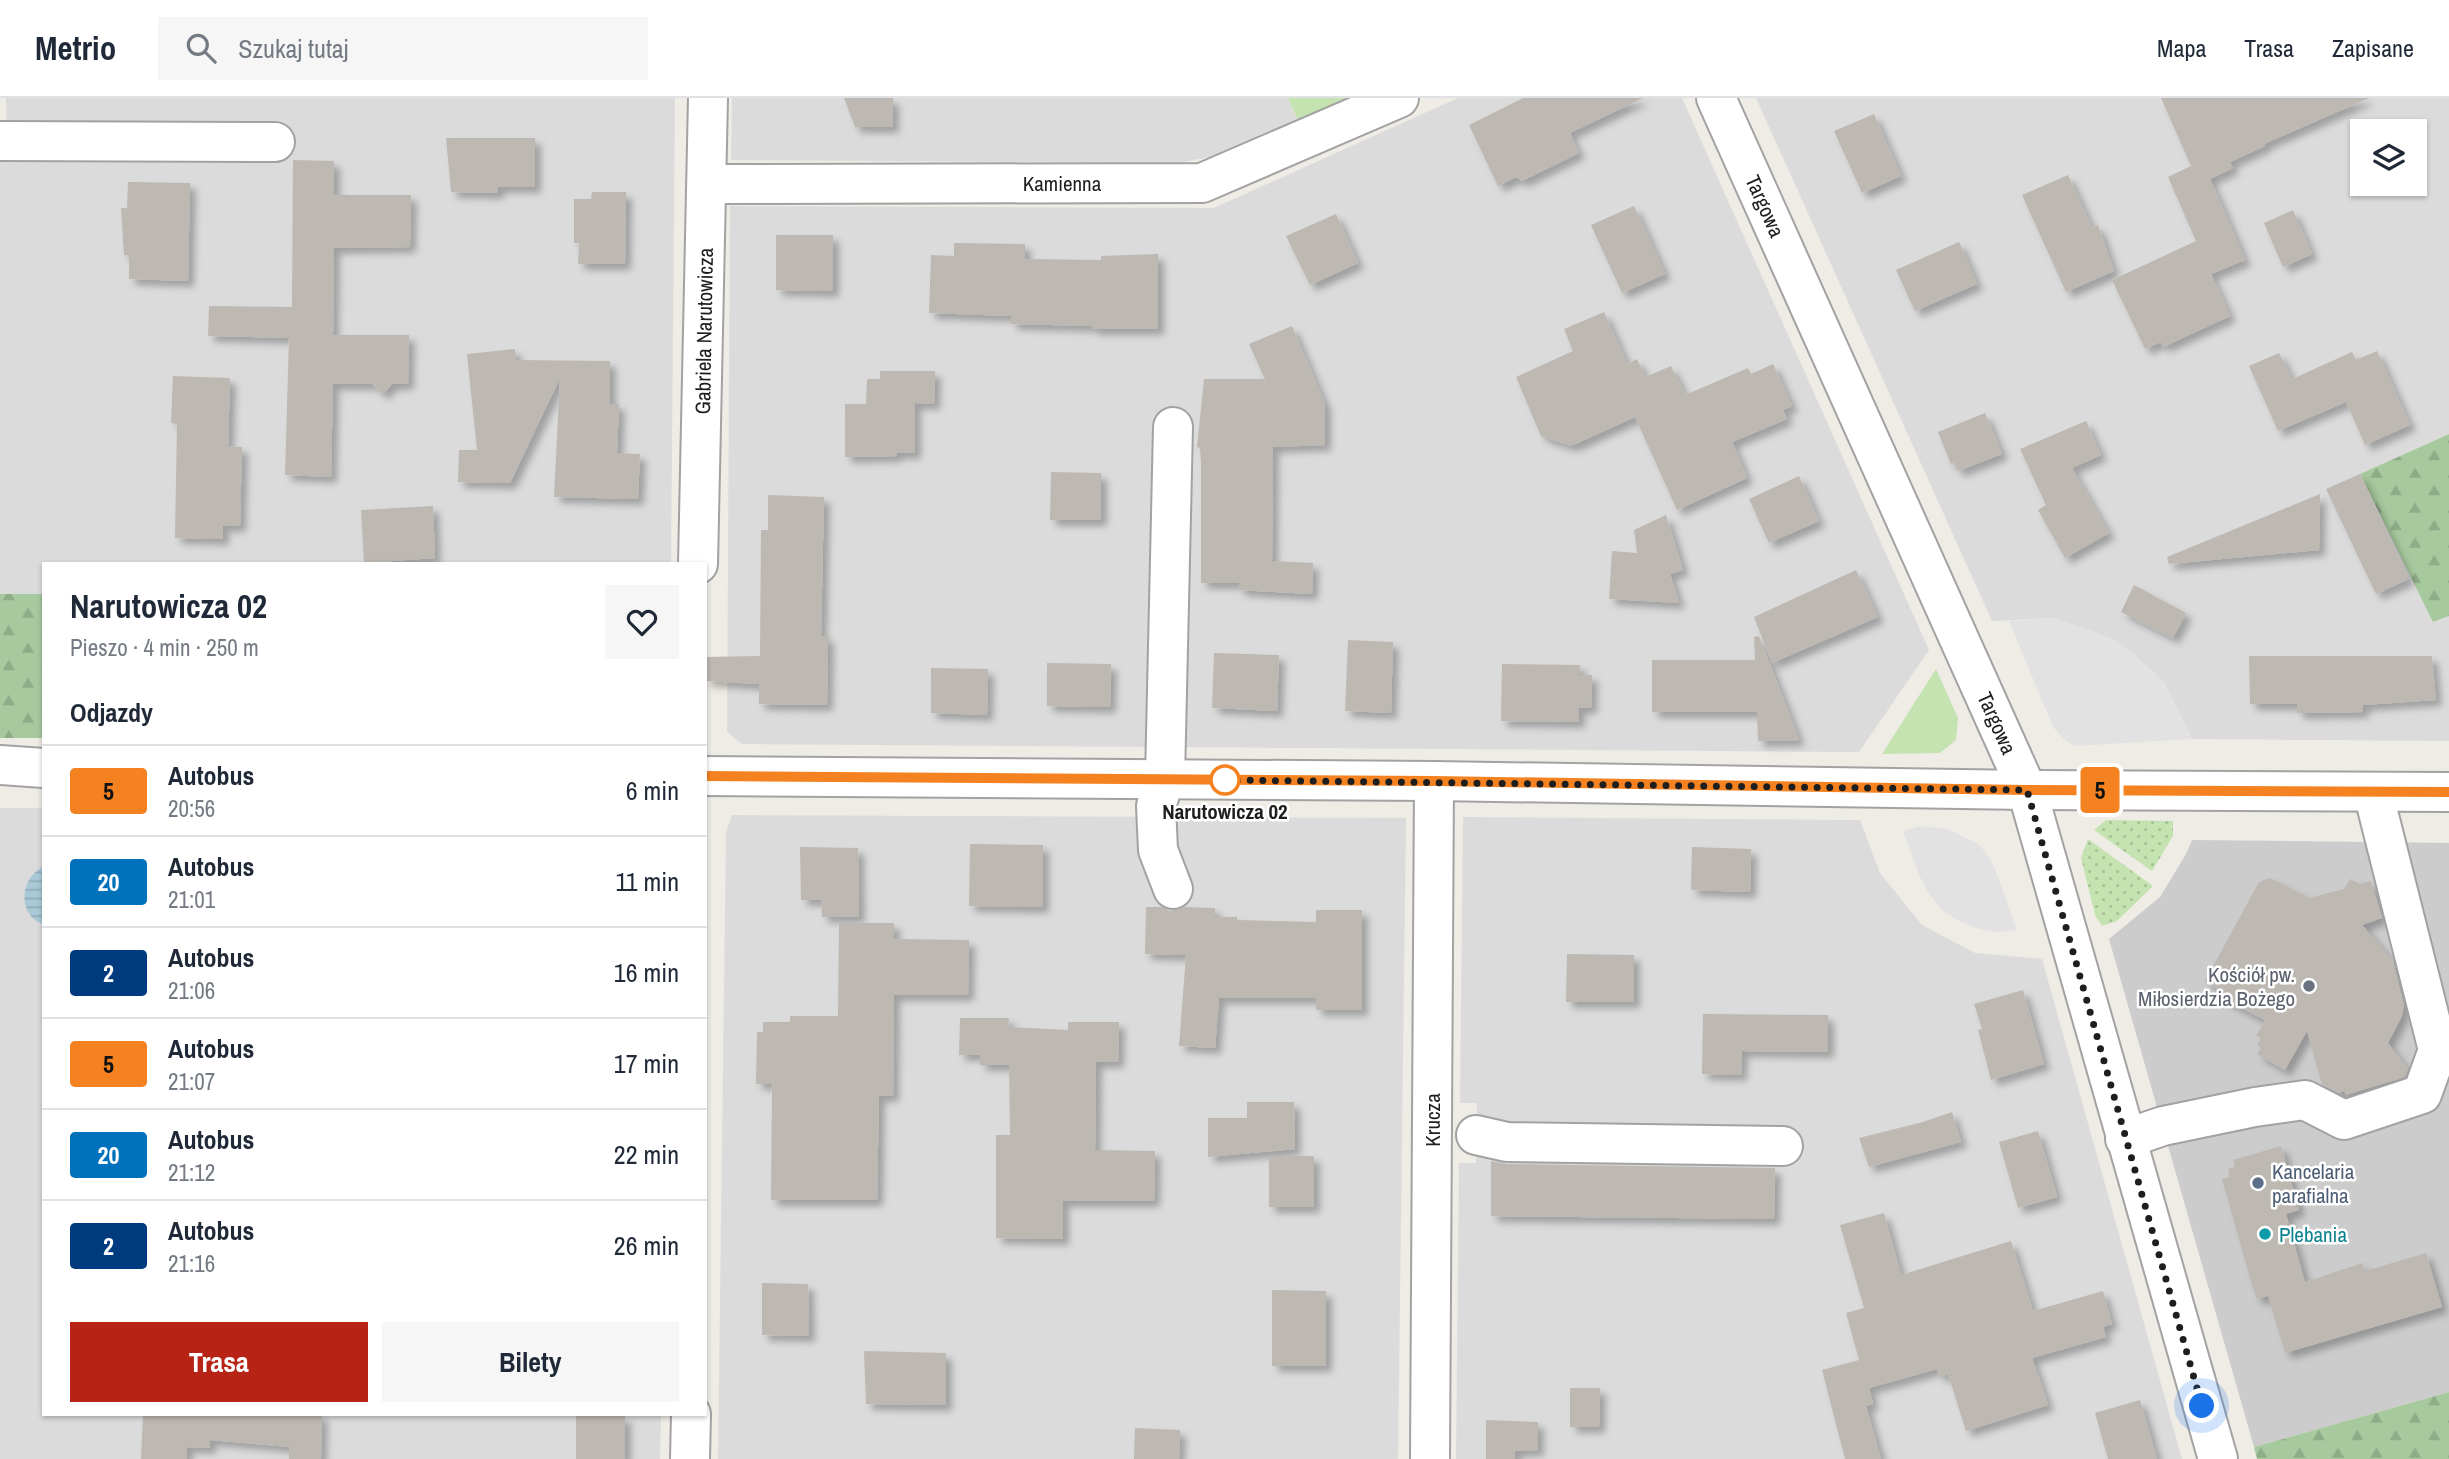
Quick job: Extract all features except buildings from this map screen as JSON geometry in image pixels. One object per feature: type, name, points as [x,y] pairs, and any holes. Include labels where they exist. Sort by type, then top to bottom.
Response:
[{"type":"street","name":"Gabriela Narutowicza","points":[[698,562],[708,98]]},
{"type":"street","name":"Kamienna","points":[[707,184],[1202,183],[1399,98]]},
{"type":"street","name":"Targowa","points":[[1716,98],[2027,790],[2218,1459]]},
{"type":"street","points":[[0,141],[275,142]]},
{"type":"street","points":[[1173,889],[1158,850],[1156,806],[1165,779],[1174,427]]},
{"type":"street","points":[[0,765],[42,768]]},
{"type":"street","points":[[707,776],[2449,792]]},
{"type":"street","name":"Krucza","points":[[1430,1459],[1434,781]]},
{"type":"street","points":[[2125,1139],[2163,1126],[2255,1107],[2305,1100],[2344,1120],[2421,1094],[2438,1049],[2373,792]]},
{"type":"street","points":[[1476,1135],[1507,1142],[1783,1146]]},
{"type":"street","points":[[690,1459],[691,1416]]},
{"type":"shaded area","points":[[6,98],[675,98],[671,562],[42,562],[42,594],[0,594],[0,154],[7,154]]},
{"type":"shaded area","points":[[732,98],[1288,98],[1298,120],[1224,154],[1178,163],[731,160]]},
{"type":"shaded area","points":[[1458,98],[1682,98],[1929,650],[1859,752],[742,744],[727,732],[730,206],[1214,208]]},
{"type":"shaded area","points":[[1756,98],[2449,98],[2449,434],[2360,474],[2434,622],[2449,616],[2449,741],[2192,739],[2163,681],[2115,640],[2055,618],[1992,621]]},
{"type":"shaded area","points":[[2055,618],[2115,640],[2135,655],[2163,681],[2192,739],[2074,746],[2064,739],[2053,727],[2009,621]]},
{"type":"shaded area","points":[[0,808],[42,808],[42,1416],[661,1416],[660,1459],[0,1459]]},
{"type":"shaded area","points":[[732,815],[1406,818],[1398,1459],[718,1459],[726,832]]},
{"type":"shaded area","points":[[1463,817],[1860,820],[1880,873],[1922,925],[1975,953],[2042,959],[2182,1459],[1456,1459],[1459,1163],[1476,1163],[1477,1103],[1460,1103]]},
{"type":"shaded area","points":[[1921,826],[1948,829],[1978,844],[1995,869],[2017,930],[1997,932],[1979,929],[1943,911],[1929,894],[1919,875],[1903,831]]},
{"type":"shaded area","points":[[2192,840],[2449,843],[2449,1392],[2254,1447],[2109,939],[2160,897]]},
{"type":"green space","points":[[1288,98],[1348,98],[1298,120]]},
{"type":"green space","points":[[2449,434],[2449,616],[2433,622],[2360,474]]},
{"type":"green space","points":[[0,594],[42,594],[42,738],[0,738]]},
{"type":"green space","points":[[1936,669],[1958,718],[1956,740],[1940,753],[1882,754]]},
{"type":"green space","points":[[2106,820],[2173,821],[2173,836],[2152,871],[2094,830]]},
{"type":"green space","points":[[2088,839],[2153,886],[2117,921],[2102,926],[2095,915],[2081,858]]},
{"type":"green space","points":[[2449,1392],[2449,1459],[2257,1459],[2254,1447]]},
{"type":"water","points":[[42,867],[42,923],[29,913],[25,901],[29,879]]},
{"type":"bus line","name":"5","points":[[707,776],[2449,792]]},
{"type":"place","name":"Narutowicza 02","points":[[1225,780]]},
{"type":"place","name":"Kościół pw. Miłosierdzia Bożego","points":[[2309,986]]},
{"type":"place","name":"Kancelaria parafialna","points":[[2258,1183]]},
{"type":"place","name":"Plebania","points":[[2265,1234]]},
{"type":"route","points":[[1225,780],[2027,790],[2202,1406]]}]
